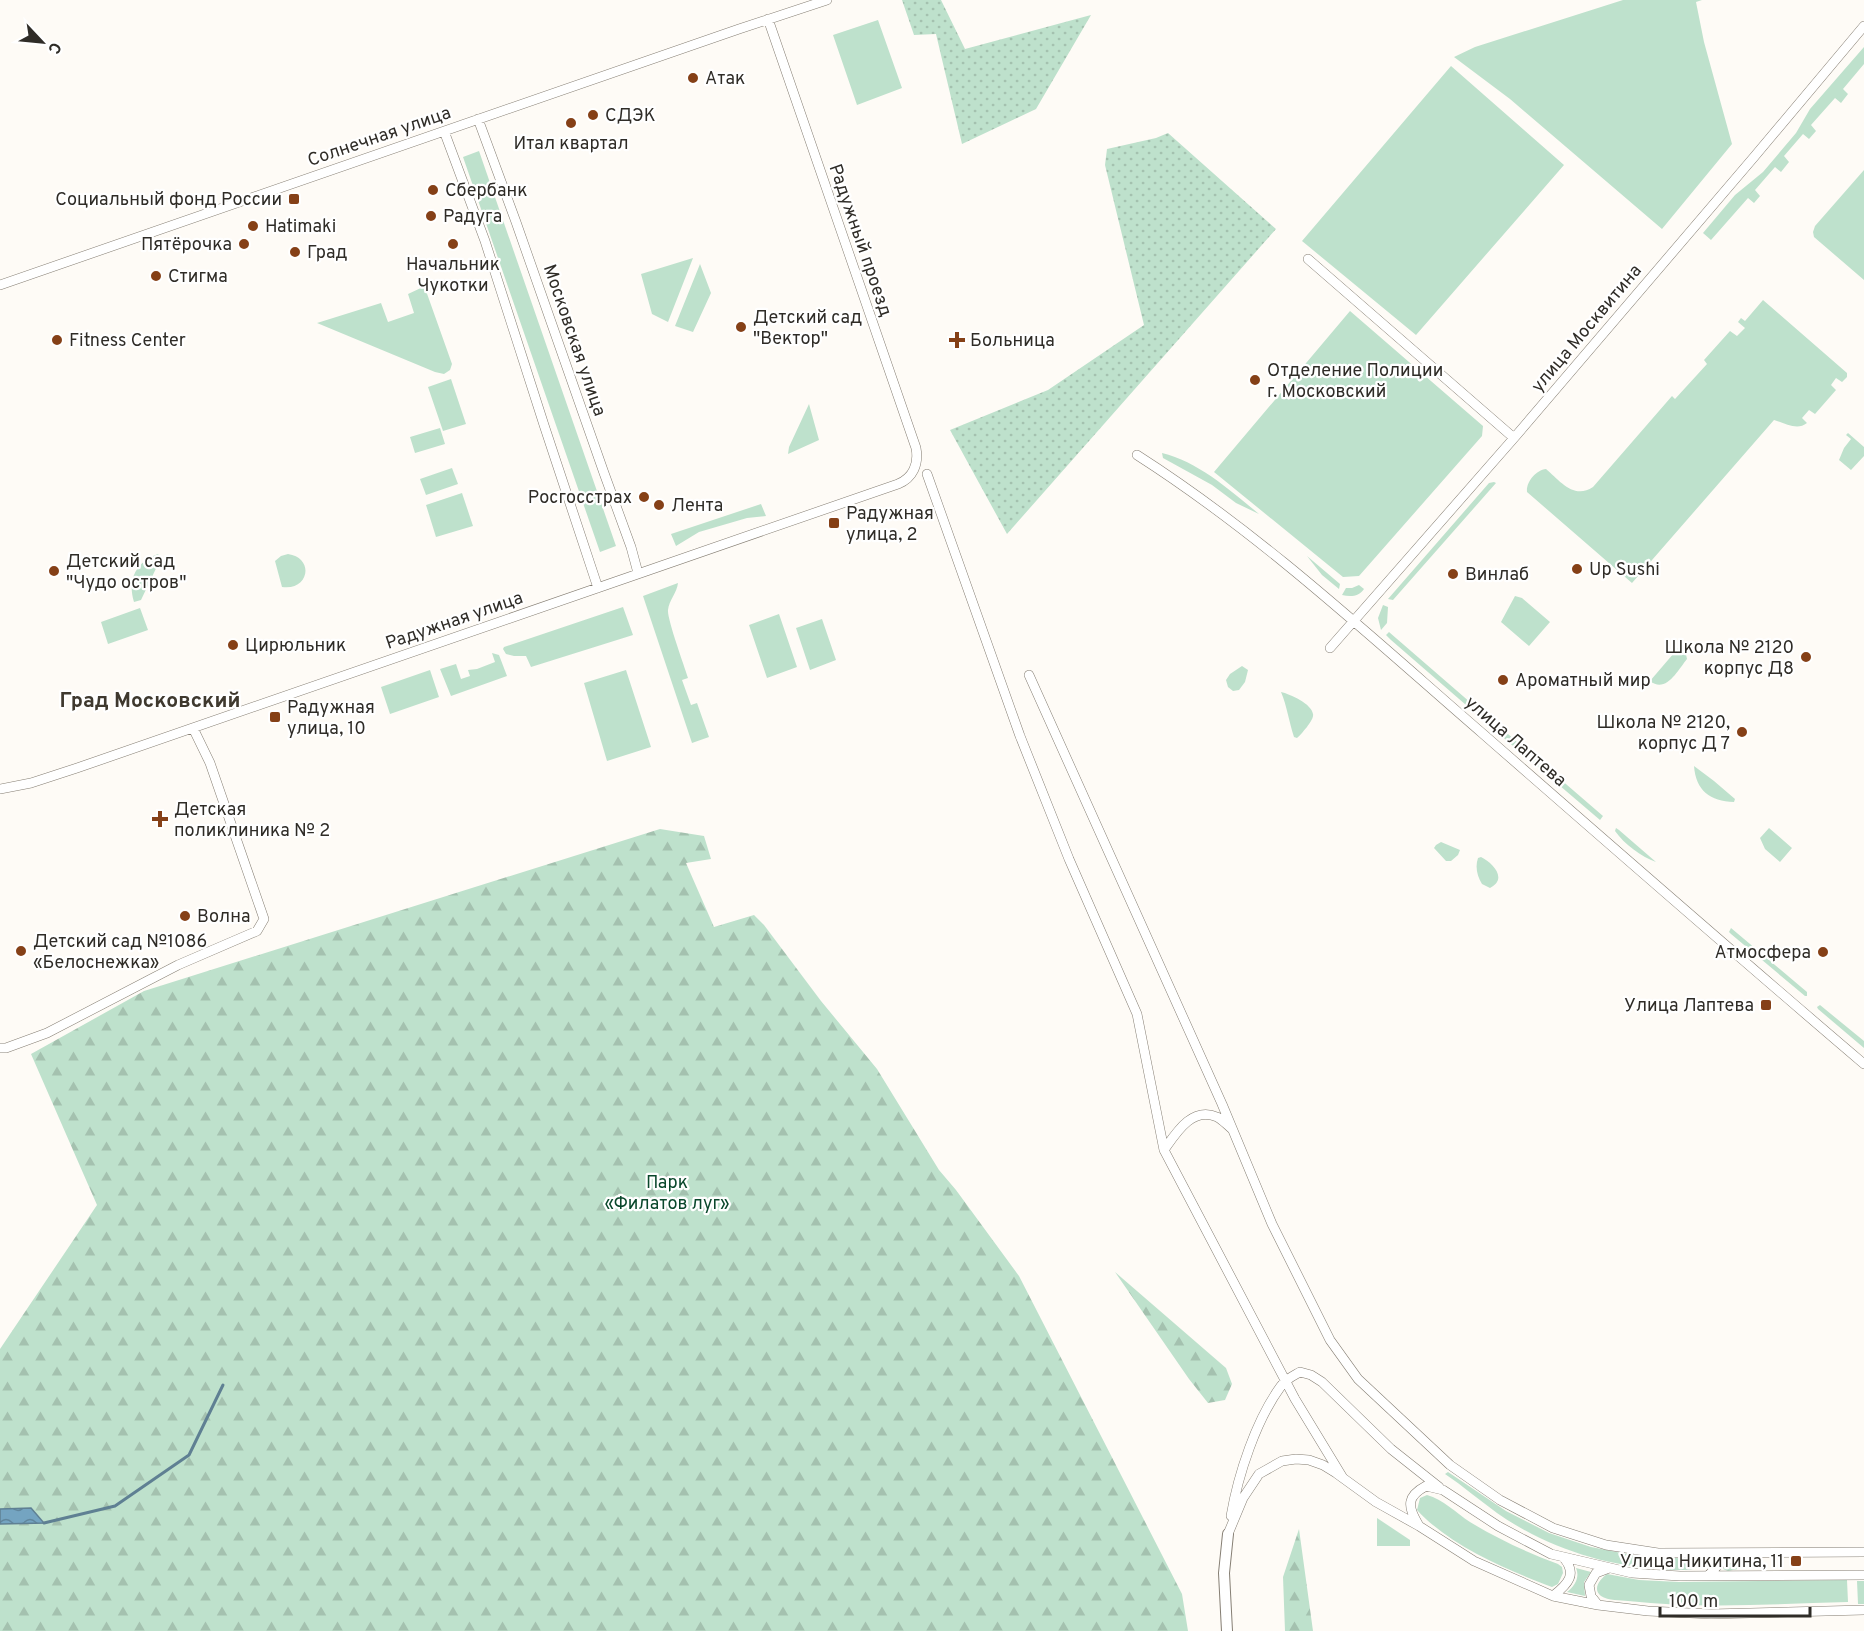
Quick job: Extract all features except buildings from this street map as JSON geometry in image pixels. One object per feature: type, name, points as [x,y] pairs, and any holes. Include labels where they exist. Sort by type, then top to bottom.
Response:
[{"type":"street","name":"Солнечная улица","points":[[0,285],[827,0]]},
{"type":"street","name":"Радужный проезд","points":[[768,19],[915,447],[918,457],[913,471]]},
{"type":"street","name":"улица Москвитина","points":[[1330,648],[1514,438],[1864,26]]},
{"type":"street","name":"Московская улица","points":[[478,119],[631,547],[638,573]]},
{"type":"street","points":[[444,131],[485,241],[598,588]]},
{"type":"street","points":[[1308,259],[1514,438]]},
{"type":"street","name":"улица Лаптева","points":[[1137,455],[1248,533],[1355,621],[1864,1064]]},
{"type":"street","name":"Радужная улица","points":[[0,789],[48,778],[898,484],[908,479],[913,471]]},
{"type":"street","points":[[927,474],[1020,736],[1069,859],[1137,1014],[1164,1150],[1295,1399],[1343,1478]]},
{"type":"street","points":[[1029,675],[1233,1130],[1272,1224],[1330,1340],[1358,1379],[1450,1465],[1500,1500],[1553,1528],[1606,1545],[1658,1553],[1864,1552]]},
{"type":"street","points":[[0,1048],[6,1048],[47,1033],[178,965],[257,932],[264,919],[210,763],[193,728]]},
{"type":"street","points":[[1164,1150],[1189,1119],[1203,1114],[1217,1117],[1233,1130]]},
{"type":"street","points":[[1227,1631],[1224,1573],[1235,1490],[1249,1448],[1264,1416],[1282,1384],[1300,1372],[1311,1375],[1322,1382],[1391,1449],[1443,1490],[1498,1526],[1551,1554],[1632,1573],[1680,1576],[1864,1575]]},
{"type":"street","points":[[1228,1534],[1243,1498],[1259,1474],[1282,1461],[1309,1460],[1323,1465],[1376,1502],[1419,1526],[1474,1562],[1554,1596],[1598,1605],[1648,1611],[1711,1614],[1864,1610]]},
{"type":"street","points":[[1419,1526],[1410,1511],[1410,1502],[1415,1492],[1426,1486],[1443,1490]]},
{"type":"street","points":[[1708,1576],[1719,1564],[1750,1551]]},
{"type":"street","points":[[1554,1596],[1566,1586],[1570,1576],[1569,1563],[1563,1557]]},
{"type":"street","points":[[1598,1605],[1591,1596],[1589,1585],[1596,1573],[1609,1568]]},
{"type":"green space","points":[[902,0],[941,0],[965,49],[1091,15],[1036,109],[962,144],[936,34],[914,35]]},
{"type":"green space","points":[[1623,0],[1702,0],[1696,2],[1704,42],[1732,144],[1662,229],[1510,99],[1454,57],[1475,47]]},
{"type":"green space","points":[[878,20],[902,88],[857,105],[833,35]]},
{"type":"green space","points":[[1864,47],[1864,64],[1843,89],[1848,94],[1841,103],[1835,98],[1811,125],[1816,131],[1809,139],[1803,134],[1784,156],[1789,162],[1781,172],[1775,167],[1755,190],[1760,196],[1754,203],[1748,198],[1711,240],[1703,233],[1735,195],[1763,172],[1796,133],[1810,109]]},
{"type":"green space","points":[[1451,66],[1564,165],[1416,335],[1302,241]]},
{"type":"green space","points":[[1168,133],[1276,229],[1007,534],[950,430],[1048,390],[1144,325],[1105,165],[1107,149]]},
{"type":"green space","points":[[479,151],[616,546],[600,552],[463,157]]},
{"type":"green space","points":[[1864,170],[1864,280],[1814,237],[1813,232],[1815,226]]},
{"type":"green space","points":[[693,258],[668,322],[652,314],[641,274]]},
{"type":"green space","points":[[700,264],[711,293],[693,332],[675,326]]},
{"type":"green space","points":[[423,287],[452,364],[450,370],[444,374],[317,323],[381,303],[388,322],[414,313],[408,294]]},
{"type":"green space","points":[[1763,300],[1847,373],[1847,377],[1842,382],[1836,378],[1831,385],[1836,390],[1815,414],[1809,410],[1802,418],[1807,423],[1791,426],[1774,420],[1632,583],[1527,492],[1528,484],[1535,474],[1546,469],[1573,490],[1580,491],[1593,487],[1672,396],[1675,399],[1707,364],[1704,360],[1730,331],[1737,336],[1745,328],[1738,322],[1741,318],[1745,321]]},
{"type":"green space","points":[[1350,311],[1483,426],[1482,436],[1359,576],[1343,577],[1214,472]]},
{"type":"green space","points":[[451,379],[466,424],[443,431],[428,387]]},
{"type":"green space","points":[[809,404],[819,440],[788,454],[789,447]]},
{"type":"green space","points":[[440,428],[445,444],[415,453],[410,437]]},
{"type":"green space","points":[[1848,433],[1864,447],[1864,456],[1851,470],[1839,460],[1851,439],[1846,435]]},
{"type":"green space","points":[[1162,453],[1202,470],[1259,514],[1236,503],[1212,485],[1163,458]]},
{"type":"green space","points":[[452,468],[458,484],[426,495],[420,479]]},
{"type":"green space","points":[[1489,483],[1496,483],[1393,600],[1388,599]]},
{"type":"green space","points":[[462,493],[473,526],[436,537],[426,505]]},
{"type":"green space","points":[[761,504],[766,516],[747,518],[699,532],[676,546],[671,534]]},
{"type":"green space","points":[[158,554],[161,558],[141,600],[134,602],[132,586],[135,572],[150,557]]},
{"type":"green space","points":[[288,554],[302,561],[305,574],[298,584],[282,587],[275,561]]},
{"type":"green space","points":[[1307,556],[1340,584],[1339,589],[1322,575]]},
{"type":"green space","points":[[678,583],[668,615],[688,678],[682,680],[691,705],[697,703],[709,737],[692,743],[643,596]]},
{"type":"green space","points":[[1359,585],[1364,589],[1360,594],[1342,595],[1346,588]]},
{"type":"green space","points":[[1515,596],[1522,598],[1550,622],[1529,646],[1501,622]]},
{"type":"green space","points":[[1383,605],[1388,607],[1387,623],[1381,630],[1378,618]]},
{"type":"green space","points":[[623,607],[633,635],[531,667],[526,656],[506,654],[503,649],[504,647]]},
{"type":"green space","points":[[140,608],[148,630],[108,644],[101,622]]},
{"type":"green space","points":[[779,614],[797,667],[767,678],[749,625]]},
{"type":"green space","points":[[822,619],[836,660],[810,670],[796,628]]},
{"type":"green space","points":[[1389,632],[1486,716],[1481,718],[1391,640],[1386,635]]},
{"type":"green space","points":[[1680,646],[1685,650],[1687,659],[1676,674],[1661,685],[1650,681]]},
{"type":"green space","points":[[492,653],[499,655],[507,676],[451,696],[440,669],[456,664],[461,679],[470,676],[468,670],[495,662]]},
{"type":"green space","points":[[1242,666],[1248,670],[1245,682],[1239,690],[1233,691],[1228,687],[1226,680],[1230,674]]},
{"type":"green space","points":[[430,670],[439,697],[390,714],[381,687]]},
{"type":"green space","points":[[626,670],[651,747],[607,761],[584,683]]},
{"type":"green space","points":[[1281,692],[1300,700],[1312,710],[1311,721],[1297,738],[1294,737]]},
{"type":"green space","points":[[1497,728],[1501,728],[1603,816],[1600,820],[1498,733]]},
{"type":"green space","points":[[1694,766],[1735,799],[1734,802],[1711,797],[1706,793],[1698,782]]},
{"type":"green space","points":[[1616,828],[1656,862],[1628,845],[1615,831]]},
{"type":"green space","points":[[1769,828],[1792,848],[1780,862],[1765,849],[1760,838]]},
{"type":"green space","name":"Парк «Филатов луг»","points":[[660,829],[704,836],[711,859],[686,863],[714,927],[754,915],[764,925],[821,1001],[877,1069],[939,1170],[1019,1276],[1182,1594],[1188,1631],[0,1631],[0,1524],[44,1522],[31,1508],[0,1509],[0,1349],[97,1205],[31,1054],[144,991]]},
{"type":"green space","points":[[1441,842],[1460,850],[1451,861],[1446,861],[1434,848]]},
{"type":"green space","points":[[1481,857],[1497,871],[1498,880],[1490,888],[1482,884],[1478,875],[1477,861]]},
{"type":"green space","points":[[1731,928],[1807,992],[1807,996],[1731,934],[1729,932]]},
{"type":"green space","points":[[1820,1005],[1864,1041],[1864,1048],[1818,1009]]},
{"type":"green space","points":[[1115,1272],[1226,1368],[1232,1384],[1225,1400],[1208,1403]]},
{"type":"green space","points":[[1448,1472],[1506,1511],[1549,1533],[1591,1547],[1642,1557],[1708,1559],[1709,1561],[1692,1569],[1673,1570],[1618,1564],[1575,1552],[1515,1525],[1445,1474]]},
{"type":"green space","points":[[1427,1495],[1444,1503],[1491,1534],[1558,1564],[1562,1567],[1563,1573],[1558,1584],[1552,1587],[1462,1546],[1430,1523],[1417,1510],[1420,1498]]},
{"type":"green space","points":[[1377,1518],[1410,1540],[1410,1546],[1377,1546]]},
{"type":"green space","points":[[1299,1529],[1313,1631],[1285,1631],[1283,1577]]},
{"type":"green space","points":[[1741,1558],[1762,1558],[1762,1564],[1728,1571],[1723,1569],[1727,1564]]},
{"type":"green space","points":[[1576,1568],[1591,1572],[1584,1582],[1585,1596],[1567,1592],[1576,1581]]},
{"type":"green space","points":[[1607,1574],[1639,1580],[1679,1582],[1847,1580],[1848,1602],[1710,1605],[1614,1600],[1601,1596],[1597,1590],[1600,1581]]},
{"type":"green space","points":[[1857,1581],[1864,1581],[1864,1604],[1858,1604]]},
{"type":"water","points":[[31,1508],[44,1523],[0,1524],[0,1509]]},
{"type":"waterway","points":[[44,1523],[115,1506],[189,1455],[223,1385]]},
{"type":"place","name":"Атак","points":[[693,78]]},
{"type":"place","name":"СДЭК","points":[[593,115]]},
{"type":"place","name":"Итал квартал","points":[[571,123]]},
{"type":"place","name":"Сбербанк","points":[[433,190]]},
{"type":"place","name":"Социальный фонд России","points":[[294,199]]},
{"type":"place","name":"Радуга","points":[[431,216]]},
{"type":"place","name":"Hatimaki","points":[[253,226]]},
{"type":"place","name":"Пятёрочка","points":[[244,244]]},
{"type":"place","name":"Начальник Чукотки","points":[[453,244]]},
{"type":"place","name":"Град","points":[[295,252]]},
{"type":"place","name":"Стигма","points":[[156,276]]},
{"type":"place","name":"Детский сад \"Вектор\"","points":[[741,327]]},
{"type":"place","name":"Fitness Center","points":[[57,340]]},
{"type":"place","name":"Больница","points":[[957,340]]},
{"type":"place","name":"Отделение Полиции г. Московский","points":[[1255,380]]},
{"type":"place","name":"Росгосстрах","points":[[644,497]]},
{"type":"place","name":"Лента","points":[[659,505]]},
{"type":"place","name":"Радужная улица, 2","points":[[834,523]]},
{"type":"place","name":"Up Sushi","points":[[1577,569]]},
{"type":"place","name":"Детский сад \"Чудо остров\"","points":[[54,571]]},
{"type":"place","name":"Винлаб","points":[[1453,574]]},
{"type":"place","name":"Цирюльник","points":[[233,645]]},
{"type":"place","name":"Школа № 2120 корпус Д8","points":[[1806,657]]},
{"type":"place","name":"Ароматный мир","points":[[1503,680]]},
{"type":"place","name":"Радужная улица, 10","points":[[275,717]]},
{"type":"place","name":"Школа № 2120, корпус Д 7","points":[[1742,732]]},
{"type":"place","name":"Детская поликлиника № 2","points":[[160,819]]},
{"type":"place","name":"Волна","points":[[185,916]]},
{"type":"place","name":"Детский сад №1086 «Белоснежка»","points":[[21,951]]},
{"type":"place","name":"Атмосфера","points":[[1823,952]]},
{"type":"place","name":"Улица Лаптева","points":[[1766,1005]]},
{"type":"place","name":"Улица Никитина, 11","points":[[1796,1561]]},
{"type":"district","name":"Град Московский","points":[[150,700]]}]
